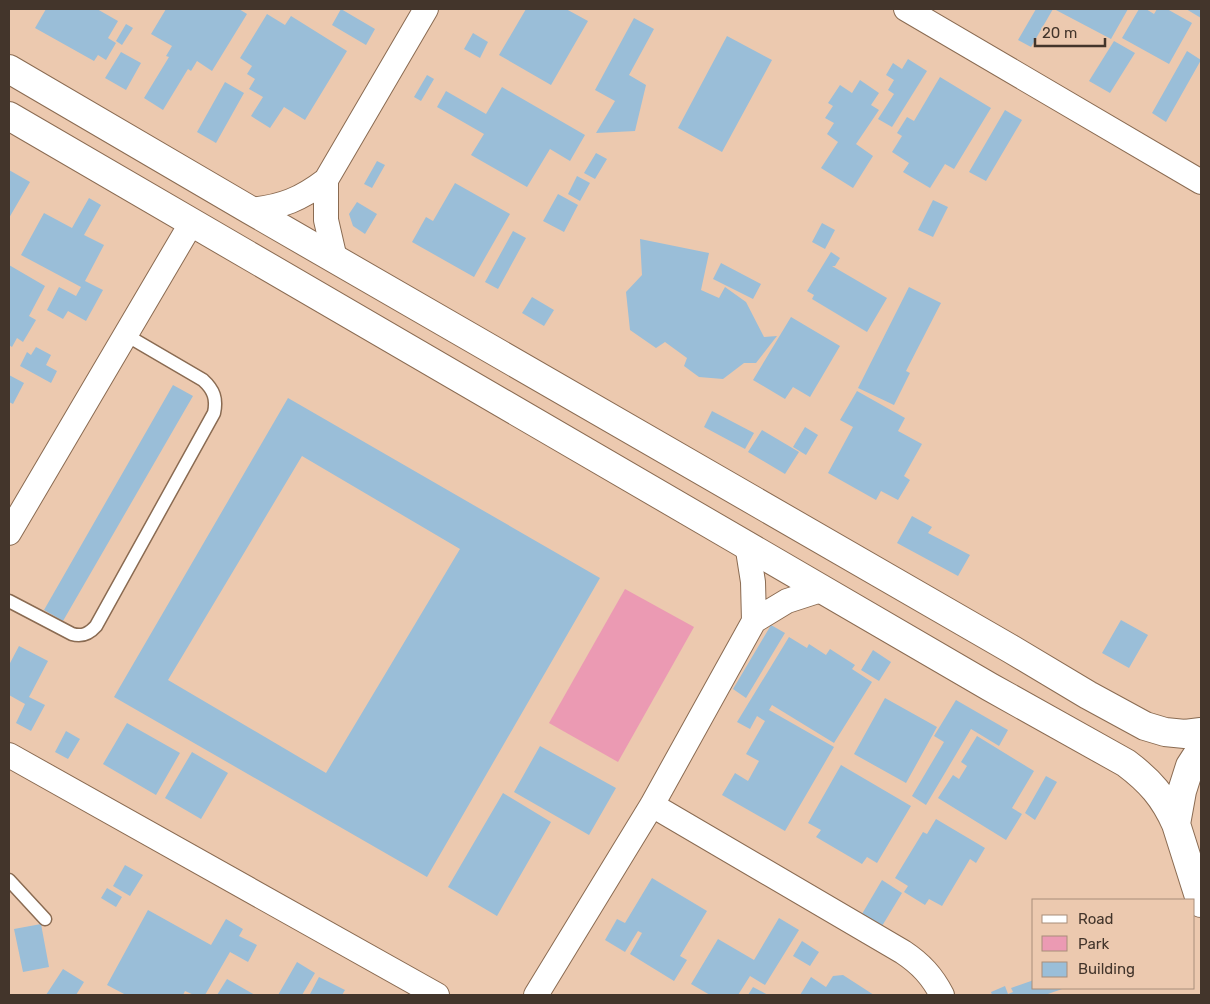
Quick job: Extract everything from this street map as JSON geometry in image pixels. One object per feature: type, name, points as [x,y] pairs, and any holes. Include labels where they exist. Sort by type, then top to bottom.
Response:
[{"type":"street","points":[[250,210],[271,208],[291,202],[310,193],[326,180],[426,9]]},
{"type":"street","points":[[906,9],[1201,182]]},
{"type":"street","points":[[9,68],[250,210],[1088,695],[1145,726],[1165,732],[1185,734],[1201,732]]},
{"type":"street","points":[[9,116],[990,687],[1126,763],[1142,774],[1168,806],[1196,870],[1201,903]]},
{"type":"street","points":[[326,180],[326,220],[335,259]]},
{"type":"street","points":[[9,533],[192,222]]},
{"type":"street","points":[[747,544],[753,582],[754,621]]},
{"type":"street","points":[[536,995],[652,804],[754,621],[787,601],[824,589]]},
{"type":"street","points":[[990,687],[1021,690],[1072,711],[1079,712],[1085,709],[1089,702],[1088,695]]},
{"type":"street","points":[[1176,824],[1182,791],[1190,766],[1201,749]]},
{"type":"street","points":[[9,755],[436,995]]},
{"type":"street","points":[[652,804],[919,963],[932,977],[942,995]]},
{"type":"lane","points":[[9,601],[72,634],[79,636],[91,631],[214,413],[216,404],[210,386],[126,335]]},
{"type":"lane","points":[[9,880],[45,919]]},
{"type":"green space","points":[[625,589],[694,627],[618,762],[549,723]]},
{"type":"building","points":[[46,9],[97,9],[118,21],[108,38],[116,43],[106,60],[98,55],[94,61],[35,28]]},
{"type":"building","points":[[166,9],[239,9],[247,14],[212,71],[197,61],[191,71],[188,69],[163,110],[144,98],[169,57],[166,56],[172,46],[151,34]]},
{"type":"building","points":[[341,9],[375,29],[366,45],[332,25]]},
{"type":"building","points":[[526,9],[566,9],[588,21],[551,85],[499,55]]},
{"type":"building","points":[[1036,9],[1053,9],[1031,47],[1018,40]]},
{"type":"building","points":[[1054,9],[1128,9],[1111,39]]},
{"type":"building","points":[[1139,9],[1146,9],[1154,14],[1157,9],[1167,9],[1192,23],[1169,64],[1122,38]]},
{"type":"building","points":[[1186,9],[1201,9],[1201,18]]},
{"type":"building","points":[[267,14],[285,25],[291,16],[347,51],[305,120],[284,107],[270,128],[251,116],[263,97],[249,89],[255,79],[247,74],[252,66],[240,58]]},
{"type":"building","points":[[634,18],[654,29],[629,75],[646,85],[635,131],[596,133],[615,101],[595,90]]},
{"type":"building","points":[[126,24],[133,28],[122,45],[116,41]]},
{"type":"building","points":[[473,33],[488,42],[480,58],[464,49]]},
{"type":"building","points":[[727,36],[772,60],[722,152],[678,128]]},
{"type":"building","points":[[1114,41],[1135,53],[1110,93],[1089,81]]},
{"type":"building","points":[[1187,51],[1201,60],[1166,122],[1152,113]]},
{"type":"building","points":[[121,52],[141,63],[126,90],[105,78]]},
{"type":"building","points":[[908,59],[927,71],[892,127],[878,119],[894,94],[888,90],[894,80],[886,75],[893,63],[902,69]]},
{"type":"building","points":[[427,75],[434,79],[421,101],[414,97]]},
{"type":"building","points":[[940,77],[991,108],[954,169],[945,164],[930,188],[903,172],[909,163],[892,152],[902,136],[897,133],[907,117],[914,121]]},
{"type":"building","points":[[860,80],[879,93],[871,105],[879,110],[856,144],[873,156],[853,188],[821,168],[838,142],[827,134],[834,123],[825,118],[833,106],[828,103],[840,85],[852,93]]},
{"type":"building","points":[[225,82],[244,93],[216,143],[197,132]]},
{"type":"building","points":[[502,87],[585,135],[570,161],[550,149],[527,187],[471,155],[484,134],[437,107],[446,91],[486,114]]},
{"type":"building","points":[[1005,110],[1022,120],[986,181],[969,172]]},
{"type":"building","points":[[596,153],[607,159],[595,179],[584,173]]},
{"type":"building","points":[[377,161],[385,165],[372,188],[364,184]]},
{"type":"building","points":[[9,170],[30,182],[9,218]]},
{"type":"building","points":[[577,176],[590,183],[580,201],[568,194]]},
{"type":"building","points":[[455,183],[510,214],[474,277],[412,242],[426,217],[433,221]]},
{"type":"building","points":[[558,194],[578,205],[564,232],[543,221]]},
{"type":"building","points":[[89,198],[101,205],[84,235],[104,245],[85,281],[103,290],[86,321],[68,311],[63,319],[47,310],[59,287],[76,296],[81,287],[21,255],[44,213],[72,228]]},
{"type":"building","points":[[933,200],[948,207],[933,237],[918,230]]},
{"type":"building","points":[[357,202],[377,214],[365,234],[353,226],[349,214]]},
{"type":"building","points":[[822,223],[835,230],[825,249],[812,242]]},
{"type":"building","points":[[513,231],[526,238],[498,289],[485,282]]},
{"type":"building","points":[[640,239],[709,253],[701,290],[719,298],[725,287],[746,302],[764,337],[777,336],[756,363],[744,363],[723,379],[699,377],[684,366],[687,358],[665,342],[656,348],[630,330],[626,292],[642,275]]},
{"type":"building","points":[[831,252],[840,258],[835,266],[832,266],[887,298],[867,332],[812,299],[814,295],[807,291]]},
{"type":"building","points":[[721,263],[761,284],[753,299],[713,279]]},
{"type":"building","points":[[9,265],[45,286],[29,316],[36,320],[23,342],[17,338],[12,347],[9,345]]},
{"type":"building","points":[[909,287],[941,303],[906,371],[910,373],[894,405],[858,388]]},
{"type":"building","points":[[532,297],[554,310],[544,326],[522,313]]},
{"type":"building","points":[[791,317],[840,346],[810,397],[793,387],[785,399],[753,380]]},
{"type":"building","points":[[36,347],[51,355],[46,365],[57,371],[51,383],[20,366],[27,352],[31,355]]},
{"type":"building","points":[[9,375],[24,383],[13,404],[9,402]]},
{"type":"building","points":[[173,385],[193,396],[63,621],[44,610]]},
{"type":"building","points":[[857,391],[905,418],[898,431],[922,444],[904,476],[910,480],[898,500],[881,491],[876,500],[828,473],[853,427],[840,420]]},
{"type":"building","points":[[288,398],[600,578],[427,877],[114,697]],"holes":[[[302,456],[460,549],[326,773],[168,680]]]},
{"type":"building","points":[[712,411],[754,433],[745,449],[704,427]]},
{"type":"building","points":[[805,427],[818,435],[806,455],[793,447]]},
{"type":"building","points":[[762,430],[799,452],[785,474],[748,452]]},
{"type":"building","points":[[912,516],[932,527],[928,533],[970,555],[958,576],[897,543]]},
{"type":"building","points":[[1121,620],[1148,635],[1129,668],[1102,653]]},
{"type":"building","points":[[771,625],[785,633],[746,698],[733,689]]},
{"type":"building","points":[[789,637],[807,648],[809,644],[826,655],[830,649],[855,665],[852,669],[872,682],[834,743],[772,705],[769,710],[834,747],[785,831],[722,795],[735,773],[748,781],[759,761],[746,754],[765,721],[757,716],[750,729],[737,722]]},
{"type":"building","points":[[19,646],[48,661],[29,697],[45,705],[31,731],[16,723],[25,704],[9,695],[9,665]]},
{"type":"building","points":[[873,650],[891,662],[879,681],[861,670]]},
{"type":"building","points":[[885,698],[937,727],[906,783],[854,754]]},
{"type":"building","points":[[956,700],[1008,730],[999,746],[971,729],[926,805],[912,796],[944,742],[934,736]]},
{"type":"building","points":[[127,723],[180,753],[156,795],[103,764]]},
{"type":"building","points":[[66,731],[80,739],[68,759],[55,752]]},
{"type":"building","points":[[977,736],[1034,771],[1012,808],[1022,814],[1006,840],[938,798],[953,775],[959,779],[967,766],[961,762]]},
{"type":"building","points":[[540,746],[616,788],[589,835],[514,792]]},
{"type":"building","points":[[192,752],[228,773],[201,819],[165,798]]},
{"type":"building","points":[[841,765],[911,806],[877,863],[867,857],[862,864],[816,837],[821,830],[808,823]]},
{"type":"building","points":[[1046,776],[1057,782],[1035,820],[1025,813]]},
{"type":"building","points":[[503,793],[551,822],[497,916],[448,887]]},
{"type":"building","points":[[936,819],[985,848],[976,863],[970,859],[942,906],[929,899],[925,905],[904,892],[908,886],[895,878],[923,832],[927,834]]},
{"type":"building","points":[[125,865],[143,875],[130,896],[113,886]]},
{"type":"building","points":[[652,878],[707,911],[680,956],[687,960],[674,981],[630,954],[642,933],[638,931],[625,952],[605,940],[617,919],[625,923]]},
{"type":"building","points":[[882,880],[902,893],[879,931],[859,919]]},
{"type":"building","points":[[107,888],[122,897],[116,907],[101,898]]},
{"type":"building","points":[[148,910],[211,945],[226,919],[243,929],[239,936],[257,945],[248,962],[230,952],[205,995],[194,995],[185,991],[183,995],[126,995],[107,985]]},
{"type":"building","points":[[779,918],[799,930],[765,985],[750,976],[738,995],[710,995],[691,984],[718,939],[754,960]]},
{"type":"building","points":[[41,924],[49,967],[23,972],[14,929]]},
{"type":"building","points":[[802,941],[819,952],[810,966],[793,956]]},
{"type":"building","points":[[297,962],[315,973],[302,995],[278,995]]},
{"type":"building","points":[[63,969],[84,982],[76,995],[46,995]]},
{"type":"building","points":[[843,975],[874,995],[800,995],[811,977],[826,987],[833,976]]},
{"type":"building","points":[[319,977],[345,990],[342,995],[310,994]]},
{"type":"building","points":[[227,979],[255,995],[217,995]]},
{"type":"building","points":[[1032,981],[1032,989],[1062,989],[1045,995],[992,995],[991,992],[1005,986],[1008,994],[1013,992],[1011,988]]},
{"type":"building","points":[[753,987],[768,995],[748,995]]}]
